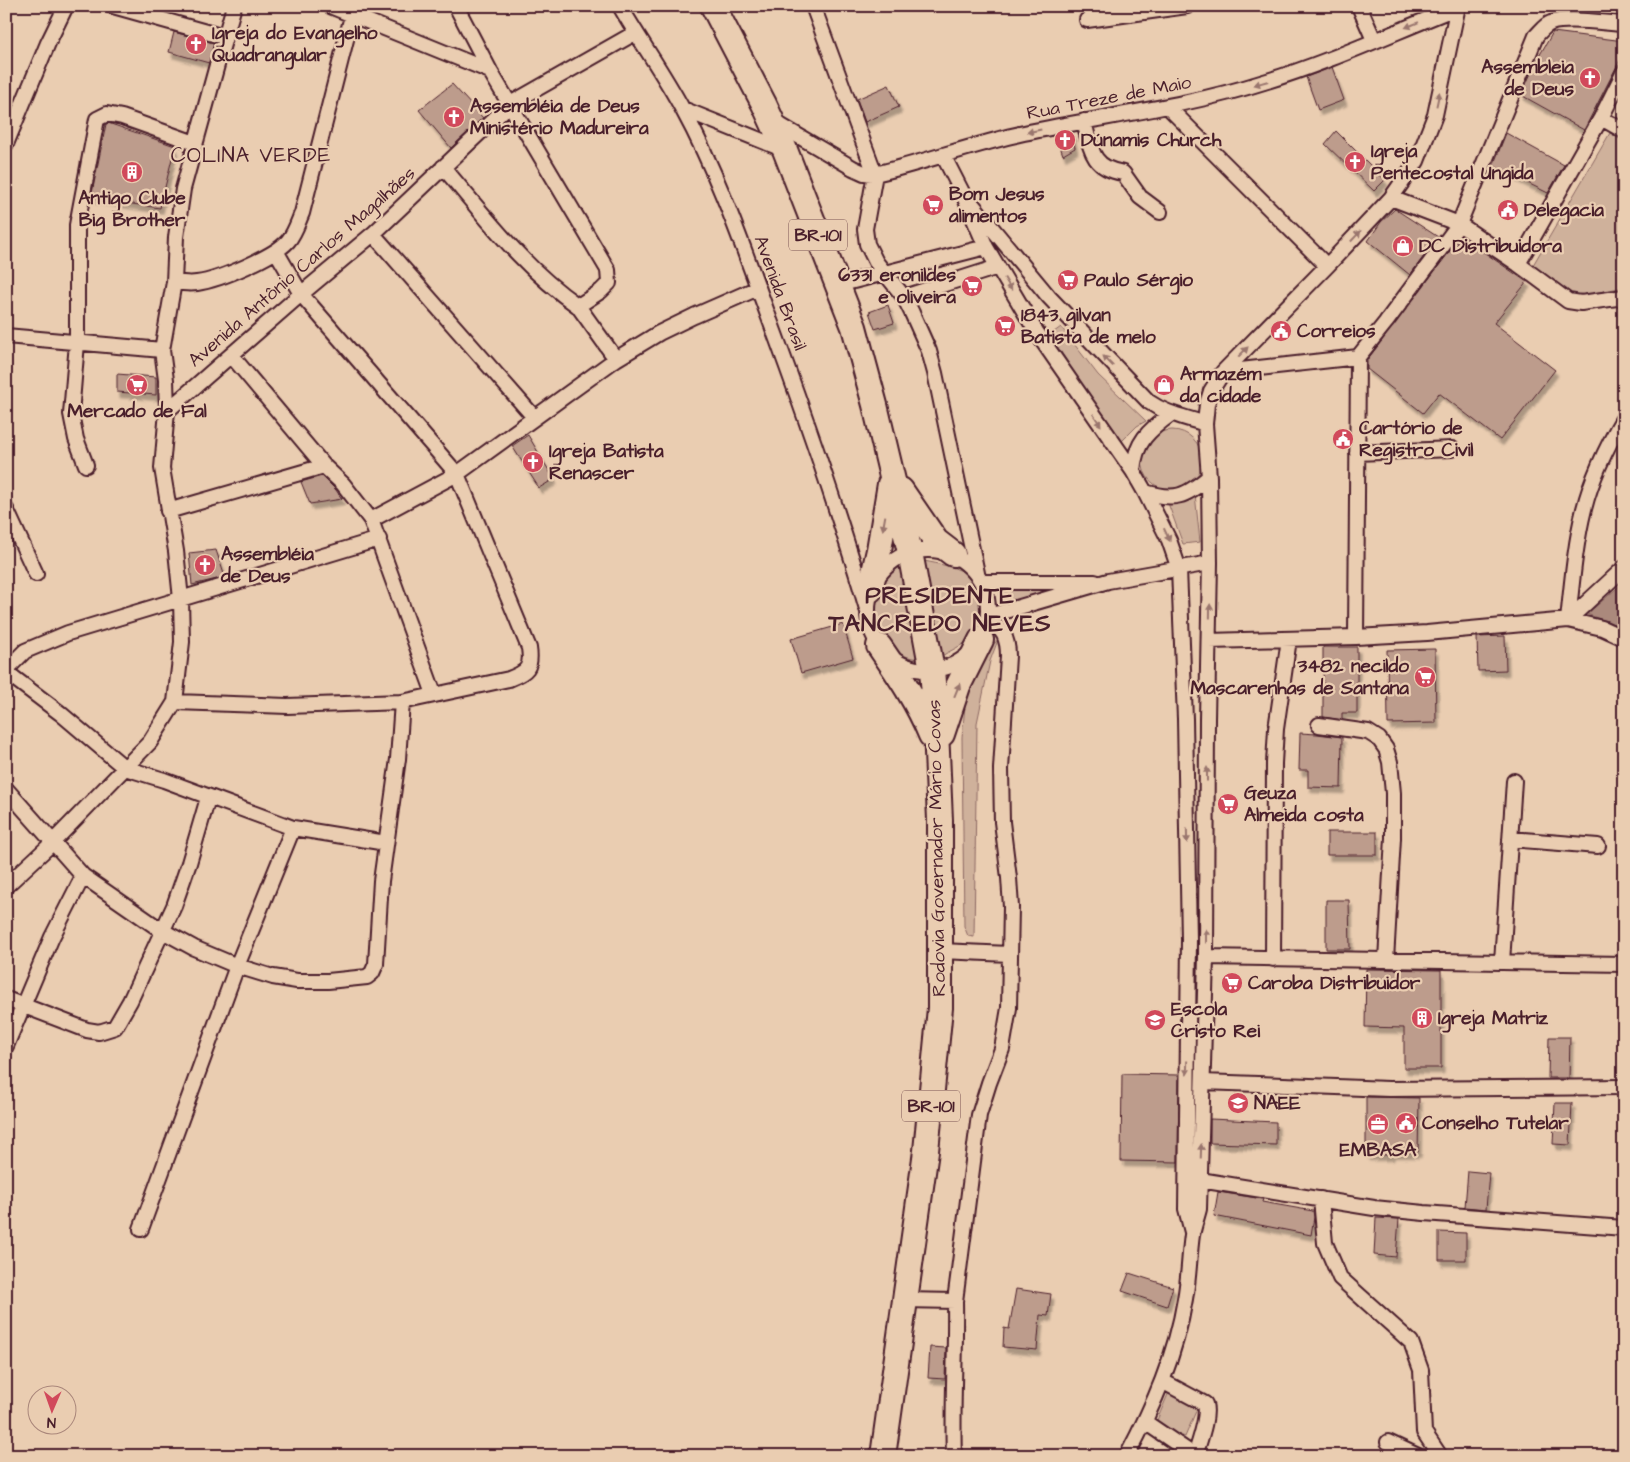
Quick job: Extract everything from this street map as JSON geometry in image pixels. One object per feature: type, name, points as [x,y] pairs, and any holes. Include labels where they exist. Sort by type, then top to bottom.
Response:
[{"type":"highway","name":"Rodovia Governador Mário Covas","points":[[713,6],[785,150],[854,327],[875,405],[910,552],[932,670],[938,753],[940,820],[940,1008],[926,1151],[883,1456]]},
{"type":"highway","points":[[892,475],[936,540],[953,554]]},
{"type":"highway","points":[[869,600],[892,475]]},
{"type":"highway","points":[[938,753],[946,720],[958,686],[986,626]]},
{"type":"highway","points":[[879,646],[910,690],[938,753]]},
{"type":"street","points":[[6,144],[48,43],[66,6]]},
{"type":"street","points":[[112,6],[224,37]]},
{"type":"street","points":[[6,886],[53,842],[150,742],[175,702],[182,642],[181,599],[176,550],[162,468],[167,411],[166,380],[162,350],[174,282],[176,237],[183,190],[234,6]]},
{"type":"street","points":[[330,6],[490,70]]},
{"type":"street","points":[[456,6],[553,180],[608,270],[609,283],[578,306]]},
{"type":"street","name":"Avenida Brasil","points":[[620,6],[683,109],[729,213],[787,366],[847,542],[869,600],[870,629],[879,646]]},
{"type":"street","points":[[813,6],[875,174],[865,229],[870,252],[904,297],[929,351],[980,578],[988,598],[986,626],[968,655],[951,666],[932,670],[912,668],[894,660],[879,646]]},
{"type":"street","points":[[1087,20],[1187,6]]},
{"type":"street","points":[[1359,6],[1374,40]]},
{"type":"street","points":[[1127,1456],[1145,1422],[1162,1381],[1176,1338],[1185,1299],[1192,1234],[1199,1209],[1206,957],[1210,563],[1209,476],[1205,424],[1207,404],[1211,391],[1223,372],[1391,198],[1417,161],[1435,115],[1458,6]]},
{"type":"street","name":"Rua Treze de Maio","points":[[875,174],[1022,134],[1168,107],[1262,83],[1308,68],[1458,6]]},
{"type":"street","points":[[174,282],[196,283],[214,279],[276,251],[291,236],[302,213],[352,16]]},
{"type":"street","points":[[1356,638],[1358,357],[1459,224],[1536,36],[1553,22],[1566,20],[1624,24]]},
{"type":"street","name":"Avenida Antônio Carlos Magalhães","points":[[167,411],[373,234],[510,104],[635,32]]},
{"type":"street","points":[[1518,264],[1602,118],[1624,72]]},
{"type":"street","points":[[1168,107],[1327,266]]},
{"type":"street","points":[[683,109],[785,150]]},
{"type":"street","points":[[86,465],[76,439],[71,414],[77,343],[77,225],[97,119],[107,114],[195,143]]},
{"type":"street","points":[[1602,118],[1624,131]]},
{"type":"street","points":[[770,119],[853,168],[864,173],[875,174]]},
{"type":"street","points":[[1084,122],[1092,155],[1108,170],[1123,173],[1140,197],[1160,212]]},
{"type":"street","points":[[943,155],[963,194],[986,247],[1037,333],[1146,492],[1169,540],[1179,569],[1185,719],[1189,940],[1186,1210],[1192,1234]]},
{"type":"street","points":[[443,166],[530,268],[578,306],[616,358]]},
{"type":"street","points":[[963,194],[1012,250],[1049,297],[1149,402],[1159,410],[1205,424]]},
{"type":"street","points":[[1391,198],[1459,224],[1568,301],[1581,303],[1624,296]]},
{"type":"street","points":[[373,234],[534,417]]},
{"type":"street","points":[[838,285],[986,247]]},
{"type":"street","points":[[175,702],[287,706],[402,702],[509,678],[522,673],[529,666],[528,648],[457,474],[301,294],[276,251]]},
{"type":"street","points":[[904,297],[998,267]]},
{"type":"street","points":[[371,520],[457,474],[616,358],[659,333],[758,288]]},
{"type":"street","points":[[6,336],[162,350]]},
{"type":"street","points":[[231,355],[324,466],[343,484],[371,520],[434,694]]},
{"type":"street","points":[[1223,372],[1358,357]]},
{"type":"street","points":[[1133,471],[1134,459],[1144,438],[1154,426],[1171,414]]},
{"type":"street","points":[[1568,620],[1576,550],[1584,508],[1596,472],[1624,417]]},
{"type":"street","points":[[1357,453],[1452,449]]},
{"type":"street","points":[[168,511],[324,466]]},
{"type":"street","points":[[1146,492],[1162,497],[1184,495],[1209,476]]},
{"type":"street","points":[[6,509],[36,574]]},
{"type":"street","points":[[379,539],[68,633],[40,643],[25,651],[6,671],[60,713],[125,768],[164,780],[208,798],[293,828],[386,843]]},
{"type":"street","points":[[869,600],[879,573],[893,560],[910,552],[934,549],[953,554],[966,562],[980,578],[1108,582]]},
{"type":"street","points":[[986,626],[1108,582],[1210,563]]},
{"type":"street","points":[[1568,620],[1624,568]]},
{"type":"street","points":[[1209,641],[1356,638],[1568,620],[1602,628],[1624,638]]},
{"type":"street","points":[[954,1456],[955,1301],[980,1115],[989,1083],[1002,1049],[1009,1008],[1010,888],[1002,822],[1001,769],[1008,642],[996,624],[986,626]]},
{"type":"street","points":[[1273,959],[1275,755],[1277,721],[1289,639]]},
{"type":"street","points":[[6,789],[83,876],[161,930],[194,948],[237,966],[273,977],[297,981],[367,977],[372,973],[376,964],[381,881],[396,768],[402,702]]},
{"type":"street","points":[[1185,719],[1207,719]]},
{"type":"street","points":[[1319,724],[1368,732],[1379,739],[1386,748],[1390,762],[1393,793],[1386,960]]},
{"type":"street","points":[[1502,962],[1514,781]]},
{"type":"street","points":[[6,999],[86,1030],[99,1032],[115,1027],[130,1002],[161,930],[174,906],[208,798]]},
{"type":"street","points":[[141,1228],[237,966],[293,828]]},
{"type":"street","points":[[1510,839],[1598,846]]},
{"type":"street","points":[[6,1046],[52,937],[83,876]]},
{"type":"street","points":[[940,951],[1010,954]]},
{"type":"street","points":[[1206,957],[1624,964]]},
{"type":"street","points":[[1188,1025],[1204,1032]]},
{"type":"street","points":[[1203,1082],[1389,1089],[1624,1087]]},
{"type":"street","points":[[1200,1180],[1374,1208],[1624,1228]]},
{"type":"street","points":[[1321,1199],[1325,1243],[1340,1278],[1411,1342],[1421,1370],[1424,1432],[1440,1456]]},
{"type":"street","points":[[904,1300],[955,1301]]},
{"type":"street","points":[[1145,1422],[1195,1456],[1205,1418],[1205,1404],[1162,1381]]},
{"type":"street","points":[[1388,1442],[1418,1456]]},
{"type":"shaded area","points":[[1610,133],[1624,142],[1624,287],[1575,297],[1533,265]]},
{"type":"shaded area","points":[[1061,327],[1098,375],[1146,421],[1137,426],[1122,441],[1090,397],[1050,335]]},
{"type":"shaded area","points":[[1172,430],[1189,435],[1197,443],[1202,460],[1197,477],[1189,485],[1172,490],[1155,485],[1147,477],[1142,460],[1147,443],[1155,435]]},
{"type":"shaded area","points":[[1195,494],[1200,542],[1183,544],[1168,503]]},
{"type":"shaded area","points":[[924,561],[954,568],[971,576],[977,582],[983,599],[982,616],[975,633],[967,642],[940,657]]},
{"type":"shaded area","points":[[904,565],[922,659],[899,654],[890,648],[877,632],[873,621],[872,610],[878,585],[889,573]]},
{"type":"shaded area","points":[[1624,582],[1624,629],[1587,614]]},
{"type":"shaded area","points":[[1074,587],[1006,603],[1001,601],[999,588]]},
{"type":"shaded area","points":[[998,640],[990,661],[977,723],[974,937],[968,936],[964,926],[962,737],[966,696],[982,654]]},
{"type":"shaded area","points":[[1169,1392],[1199,1404],[1185,1437],[1155,1425]]},
{"type":"building","points":[[174,32],[214,43],[209,63],[169,52]]},
{"type":"building","points":[[1553,32],[1624,41],[1624,52],[1584,130],[1521,95],[1538,58]]},
{"type":"building","points":[[1332,67],[1344,100],[1318,110],[1306,77]]},
{"type":"building","name":"Assembléia de Deus Ministério Madureira","points":[[452,84],[483,118],[451,148],[419,110]]},
{"type":"building","points":[[889,85],[899,107],[865,122],[857,99]]},
{"type":"building","name":"Antigo Clube Big Brother","points":[[108,123],[175,146],[160,208],[91,198],[106,124]]},
{"type":"building","name":"Igreja Pentecostal Ungida","points":[[1336,131],[1385,180],[1374,191],[1325,144]]},
{"type":"building","name":"Dúnamis Church","points":[[1072,133],[1075,148],[1063,155],[1056,135]]},
{"type":"building","points":[[1506,133],[1564,165],[1548,193],[1493,166]]},
{"type":"building","points":[[1395,209],[1438,237],[1410,275],[1368,241],[1381,222]]},
{"type":"building","points":[[1462,237],[1527,282],[1494,323],[1555,370],[1500,440],[1439,393],[1423,413],[1367,369],[1367,360]]},
{"type":"building","points":[[888,305],[894,323],[875,329],[869,312]]},
{"type":"building","name":"Mercado de Fal","points":[[117,374],[156,377],[156,395],[117,392]]},
{"type":"building","name":"Igreja Batista Renascer","points":[[528,435],[554,479],[539,488],[512,446]]},
{"type":"building","points":[[322,476],[342,499],[310,504],[301,482]]},
{"type":"building","name":"Assembléia de Deus","points":[[216,550],[225,577],[192,585],[189,553]]},
{"type":"building","points":[[843,624],[853,658],[801,673],[791,639]]},
{"type":"building","points":[[1505,636],[1506,670],[1478,671],[1477,637]]},
{"type":"building","points":[[1323,647],[1357,647],[1357,713],[1342,713],[1342,720],[1323,717]]},
{"type":"building","points":[[1435,649],[1436,723],[1388,724],[1387,650]]},
{"type":"building","points":[[1300,733],[1342,737],[1341,788],[1308,787],[1308,770],[1299,770]]},
{"type":"building","points":[[1327,832],[1377,832],[1377,855],[1327,855]]},
{"type":"building","points":[[1326,900],[1349,900],[1350,949],[1326,949]]},
{"type":"building","name":"Igreja Matriz","points":[[1366,969],[1441,970],[1441,1068],[1404,1068],[1404,1028],[1365,1027]]},
{"type":"building","points":[[1549,1037],[1570,1037],[1569,1078],[1548,1078]]},
{"type":"building","points":[[1122,1074],[1179,1075],[1178,1162],[1121,1161]]},
{"type":"building","points":[[1366,1097],[1419,1098],[1418,1152],[1391,1152],[1391,1155],[1366,1155]]},
{"type":"building","points":[[1555,1103],[1572,1103],[1570,1145],[1553,1144]]},
{"type":"building","points":[[1210,1119],[1276,1122],[1276,1145],[1210,1143]]},
{"type":"building","points":[[1468,1171],[1489,1173],[1486,1209],[1465,1207]]},
{"type":"building","points":[[1218,1192],[1263,1199],[1262,1202],[1313,1211],[1311,1235],[1214,1216]]},
{"type":"building","points":[[1376,1218],[1399,1219],[1396,1257],[1374,1255]]},
{"type":"building","points":[[1439,1232],[1466,1233],[1466,1260],[1439,1260]]},
{"type":"building","points":[[1129,1273],[1173,1287],[1167,1306],[1122,1291]]},
{"type":"building","points":[[1016,1289],[1051,1294],[1048,1316],[1040,1315],[1037,1350],[1003,1347],[1004,1328],[1009,1329]]},
{"type":"building","points":[[930,1347],[946,1348],[945,1379],[928,1378]]},
{"type":"place","name":"Igreja do Evangelho Quadrangular","points":[[196,44]]},
{"type":"place","name":"Assembleia de Deus","points":[[1590,78]]},
{"type":"place","name":"Assembléia de Deus Ministério Madureira","points":[[454,117]]},
{"type":"place","name":"Dúnamis Church","points":[[1065,140]]},
{"type":"place","name":"Igreja Pentecostal Ungida","points":[[1355,162]]},
{"type":"place","name":"Antigo Clube Big Brother","points":[[132,172]]},
{"type":"place","name":"Bom Jesus alimentos","points":[[933,205]]},
{"type":"place","name":"Delegacia","points":[[1508,210]]},
{"type":"place","name":"DC Distribuidora","points":[[1403,246]]},
{"type":"place","name":"Paulo Sérgio","points":[[1068,280]]},
{"type":"place","name":"6331 eronildes e oliveira","points":[[972,286]]},
{"type":"place","name":"1843 gilvan Batista de melo","points":[[1005,326]]},
{"type":"place","name":"Correios","points":[[1281,331]]},
{"type":"place","name":"Mercado de Fal","points":[[137,385]]},
{"type":"place","name":"Armazém da cidade","points":[[1164,385]]},
{"type":"place","name":"Cartório de Registro Civil","points":[[1343,439]]},
{"type":"place","name":"Igreja Batista Renascer","points":[[533,462]]},
{"type":"place","name":"Assembléia de Deus","points":[[205,565]]},
{"type":"place","name":"3482 necildo Mascarenhas de Santana","points":[[1425,677]]},
{"type":"place","name":"Geuza Almeida costa","points":[[1228,804]]},
{"type":"place","name":"Caroba Distribuidor","points":[[1232,983]]},
{"type":"place","name":"Igreja Matriz","points":[[1422,1018]]},
{"type":"place","name":"Escola Cristo Rei","points":[[1155,1020]]},
{"type":"place","name":"NAEE","points":[[1238,1103]]},
{"type":"place","name":"Conselho Tutelar","points":[[1406,1123]]},
{"type":"place","name":"EMBASA","points":[[1378,1124]]},
{"type":"district","name":"COLINA VERDE","points":[[251,155]]},
{"type":"district","name":"PRESIDENTE TANCREDO NEVES","points":[[940,610]]}]
